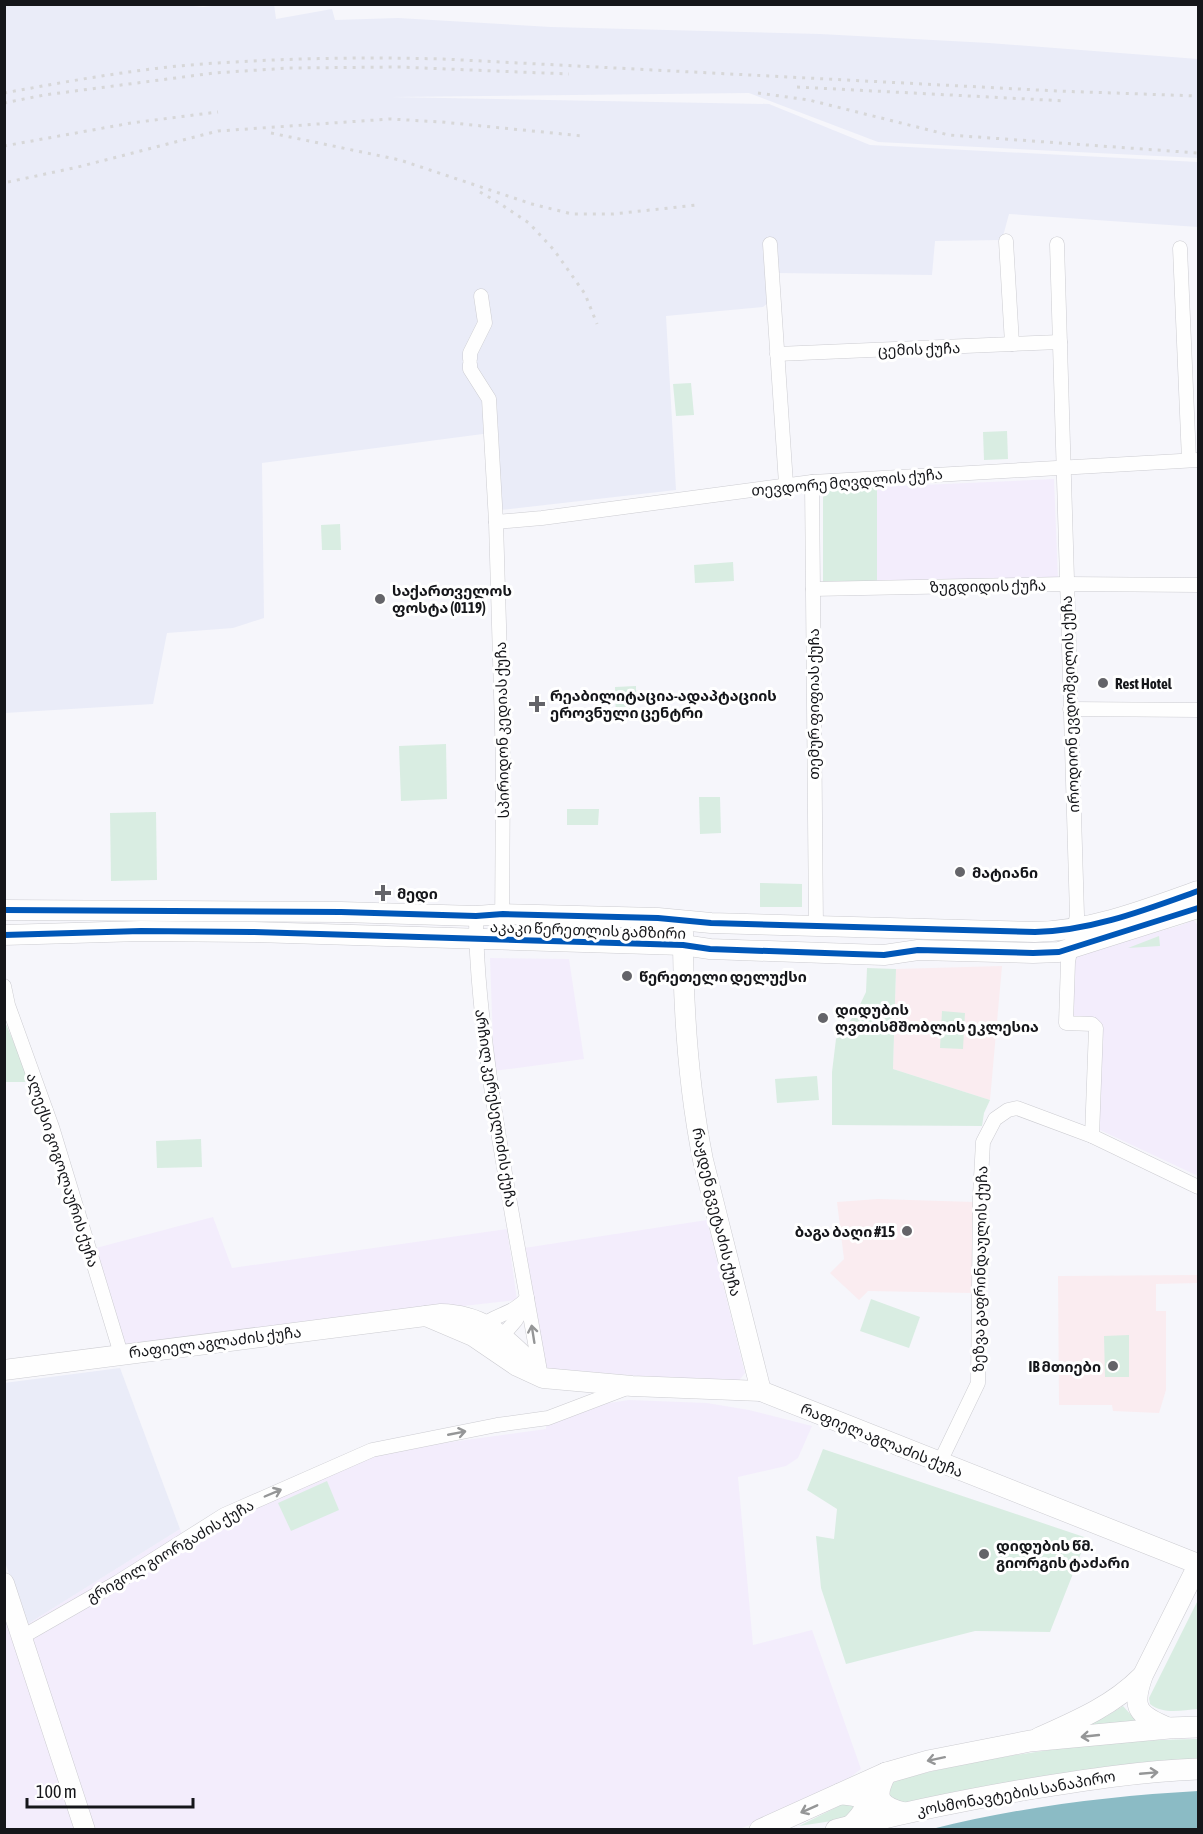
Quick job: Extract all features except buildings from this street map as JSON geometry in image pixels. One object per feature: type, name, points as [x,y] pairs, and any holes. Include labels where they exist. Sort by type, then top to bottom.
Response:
[{"type":"main road","name":"აკაკი წერეთლის გამზირი","points":[[4,910],[341,912],[476,916],[503,914],[657,918],[683,922],[1061,932],[1140,912],[1198,891]]},
{"type":"main road","name":"აკაკი წერეთლის გამზირი","points":[[4,935],[141,931],[241,932],[683,945],[710,949],[884,955],[918,950],[1033,953],[1071,949],[1198,908]]},
{"type":"main road","name":"რაჟდენ გვეტაძის ქუჩა","points":[[683,922],[683,996],[696,1124],[705,1171],[761,1391]]},
{"type":"main road","name":"რაფიელ აგლაძის ქუჩა","points":[[4,1370],[426,1316],[479,1330],[546,1375],[632,1386],[761,1391],[1198,1564]]},
{"type":"main road","points":[[1169,1728],[1149,1720],[1139,1708],[1137,1692],[1143,1675],[1198,1564]]},
{"type":"main road","points":[[5,1585],[85,1830]]},
{"type":"main road","points":[[1030,1741],[1104,1707],[1143,1675]]},
{"type":"main road","points":[[760,1830],[886,1773],[928,1761],[1030,1741],[1198,1727]]},
{"type":"main road","name":"კოსმონავტების სანაპირო","points":[[844,1827],[904,1813],[1053,1785],[1198,1768]]},
{"type":"main road","points":[[886,1773],[878,1792],[881,1802],[891,1809],[904,1813]]},
{"type":"main road","points":[[840,1794],[856,1794],[861,1796],[865,1803],[862,1816],[844,1827]]},
{"type":"street","points":[[1006,241],[1012,344]]},
{"type":"street","points":[[770,244],[786,484]]},
{"type":"street","name":"იროდიონ ევდოშვილის ქუჩა","points":[[1057,244],[1077,915],[1068,962],[1066,1023],[1092,1024],[1096,1028],[1092,1136]]},
{"type":"street","points":[[1180,248],[1194,460]]},
{"type":"street","name":"სპირიდონ კედიას ქუჩა","points":[[481,296],[485,323],[470,352],[470,369],[489,399],[496,522],[503,762],[502,939]]},
{"type":"street","name":"ცემის ქუჩა","points":[[777,354],[1060,342]]},
{"type":"street","name":"თევდორე მღვდლის ქუჩა","points":[[496,522],[542,518],[786,484],[1194,460]]},
{"type":"street","name":"თემურ ფიფიას ქუჩა","points":[[812,482],[816,926]]},
{"type":"street","name":"ზუგდიდის ქუჩა","points":[[813,589],[1066,584],[1198,585]]},
{"type":"street","points":[[1070,709],[1198,710]]},
{"type":"street","name":"არჩილ კერესელიძის ქუჩა","points":[[476,916],[479,997],[500,1150],[527,1298],[546,1375]]},
{"type":"street","name":"ალექსი გოგოლაურის ქუჩა","points":[[4,986],[8,1005],[52,1127],[121,1354]]},
{"type":"street","name":"ზეზვა გაფრინდაულის ქუჩა","points":[[940,1462],[973,1396],[979,1374],[980,1196],[984,1138],[995,1119],[1008,1110],[1017,1108],[1092,1136]]},
{"type":"street","points":[[1092,1136],[1198,1187]]},
{"type":"street","points":[[479,1330],[514,1311],[527,1298]]},
{"type":"street","points":[[497,1342],[523,1310],[527,1298]]},
{"type":"street","name":"გრიგოლ გიორგაძის ქუჩა","points":[[22,1636],[118,1582],[224,1515],[372,1449],[497,1425],[548,1418],[632,1386]]},
{"type":"shaded area","points":[[173,4],[203,7],[274,4],[276,19],[332,9],[335,20],[398,18],[551,27],[820,34],[989,43],[1198,59],[1198,158],[878,142],[749,93],[391,97],[769,104],[870,145],[1198,162],[1198,227],[1009,214],[1002,240],[935,241],[932,275],[777,273],[778,294],[763,307],[666,316],[676,490],[501,510],[498,432],[262,463],[264,618],[233,628],[167,633],[153,704],[5,713],[5,5]]},
{"type":"shaded area","points":[[1054,479],[1058,579],[877,582],[877,487]]},
{"type":"shaded area","points":[[1194,920],[1198,926],[1198,1176],[1100,1130],[1098,1125],[1102,1026],[1099,1021],[1070,1020],[1071,959],[1090,950]]},
{"type":"shaded area","points":[[490,958],[569,959],[584,1059],[494,1071]]},
{"type":"shaded area","points":[[1002,966],[990,1100],[893,1069],[896,969]]},
{"type":"shaded area","name":"ბაგა ბაღი #15","points":[[878,1199],[974,1202],[973,1293],[868,1291],[859,1300],[830,1273],[844,1259],[837,1202]]},
{"type":"shaded area","points":[[213,1217],[232,1268],[507,1229],[517,1300],[125,1344],[96,1248]]},
{"type":"shaded area","points":[[707,1220],[745,1373],[736,1384],[544,1368],[524,1248]]},
{"type":"shaded area","name":"IB მთიები","points":[[1198,1275],[1198,1283],[1156,1284],[1156,1311],[1166,1311],[1166,1390],[1159,1413],[1113,1411],[1112,1405],[1059,1405],[1058,1276]]},
{"type":"shaded area","points":[[120,1368],[180,1529],[26,1625],[5,1562],[4,1383]]},
{"type":"shaded area","points":[[629,1400],[707,1403],[749,1410],[812,1426],[798,1458],[786,1466],[738,1477],[753,1645],[812,1630],[861,1769],[826,1796],[739,1829],[5,1829],[4,1594],[26,1625],[180,1529],[185,1542],[377,1452],[546,1429],[546,1422],[582,1407]]},
{"type":"green space","points":[[691,383],[694,415],[676,416],[673,384]]},
{"type":"green space","points":[[1007,431],[1008,459],[984,460],[983,432]]},
{"type":"green space","points":[[877,487],[877,582],[823,583],[823,490]]},
{"type":"green space","points":[[340,524],[341,550],[322,550],[321,525]]},
{"type":"green space","points":[[733,562],[734,581],[695,583],[694,565]]},
{"type":"green space","points":[[636,686],[636,720],[616,721],[615,687]]},
{"type":"green space","points":[[446,744],[447,799],[401,801],[399,746]]},
{"type":"green space","points":[[699,797],[720,797],[721,833],[700,834]]},
{"type":"green space","points":[[567,809],[599,809],[598,825],[567,825]]},
{"type":"green space","points":[[156,812],[157,880],[111,881],[110,813]]},
{"type":"green space","points":[[760,883],[802,884],[802,907],[760,907]]},
{"type":"green space","points":[[1159,936],[1160,946],[1128,948]]},
{"type":"green space","points":[[867,968],[896,969],[893,1069],[990,1100],[984,1113],[982,1126],[832,1125],[832,1072],[836,1039],[856,1013],[866,992]]},
{"type":"green space","points":[[942,1011],[965,1013],[963,1049],[940,1048]]},
{"type":"green space","points":[[5,1022],[31,1082],[5,1082]]},
{"type":"green space","points":[[817,1076],[819,1100],[777,1103],[775,1079]]},
{"type":"green space","points":[[201,1139],[202,1167],[157,1168],[156,1141]]},
{"type":"green space","points":[[871,1299],[920,1317],[909,1348],[860,1331]]},
{"type":"green space","points":[[1129,1335],[1129,1377],[1105,1377],[1104,1336]]},
{"type":"green space","points":[[823,1449],[1087,1538],[1050,1632],[975,1631],[846,1664],[821,1588],[816,1536],[834,1539],[837,1509],[807,1490]]},
{"type":"green space","points":[[327,1481],[339,1510],[291,1531],[278,1503]]},
{"type":"green space","points":[[1198,1600],[1198,1709],[1161,1710],[1150,1704],[1149,1698]]},
{"type":"green space","points":[[1123,1706],[1140,1725],[1080,1728],[1107,1716]]},
{"type":"green space","points":[[1198,1739],[1198,1760],[900,1805],[885,1793],[892,1783],[902,1779],[974,1762],[1049,1750],[1125,1742]]},
{"type":"green space","points":[[851,1800],[858,1813],[832,1821],[799,1826]]},
{"type":"water","points":[[1198,1791],[1198,1829],[932,1829],[998,1814],[1064,1804]]},
{"type":"railway","points":[[4,93],[111,75],[191,65],[274,60],[387,58],[1198,96]]},
{"type":"railway","points":[[4,103],[44,95],[214,73],[289,68],[398,67],[569,74]]},
{"type":"railway","points":[[797,87],[1066,101]]},
{"type":"railway","points":[[758,93],[809,100],[949,135],[1198,153]]},
{"type":"railway","points":[[4,146],[131,123],[218,112]]},
{"type":"railway","points":[[8,182],[78,167],[218,131],[390,119],[583,136]]},
{"type":"railway","points":[[271,133],[400,160],[532,204],[572,214],[613,214],[697,205]]},
{"type":"railway","points":[[480,192],[529,223],[554,250],[585,294],[597,324]]},
{"type":"cycle path","points":[[4,910],[341,912],[476,916],[503,914],[658,918],[711,923],[1035,932],[1097,924],[1198,891]]},
{"type":"cycle path","points":[[4,935],[141,931],[252,932],[683,945],[710,949],[884,955],[918,950],[1033,953],[1059,952],[1198,908]]},
{"type":"place","name":"საქართველოს ფოსტა (0119)","points":[[380,599]]},
{"type":"place","name":"Rest Hotel","points":[[1103,683]]},
{"type":"place","name":"რეაბილიტაცია-ადაპტაციის ეროვნული ცენტრი","points":[[537,704]]},
{"type":"place","name":"მატიანი","points":[[960,872]]},
{"type":"place","name":"მედი","points":[[383,893]]},
{"type":"place","name":"წერეთელი დელუქსი","points":[[627,976]]},
{"type":"place","name":"დიდუბის ღვთისმშობლის ეკლესია","points":[[823,1018]]},
{"type":"place","name":"ბაგა ბაღი #15","points":[[907,1231]]},
{"type":"place","name":"IB მთიები","points":[[1113,1366]]},
{"type":"place","name":"დიდუბის წმ. გიორგის ტაძარი","points":[[984,1554]]}]
